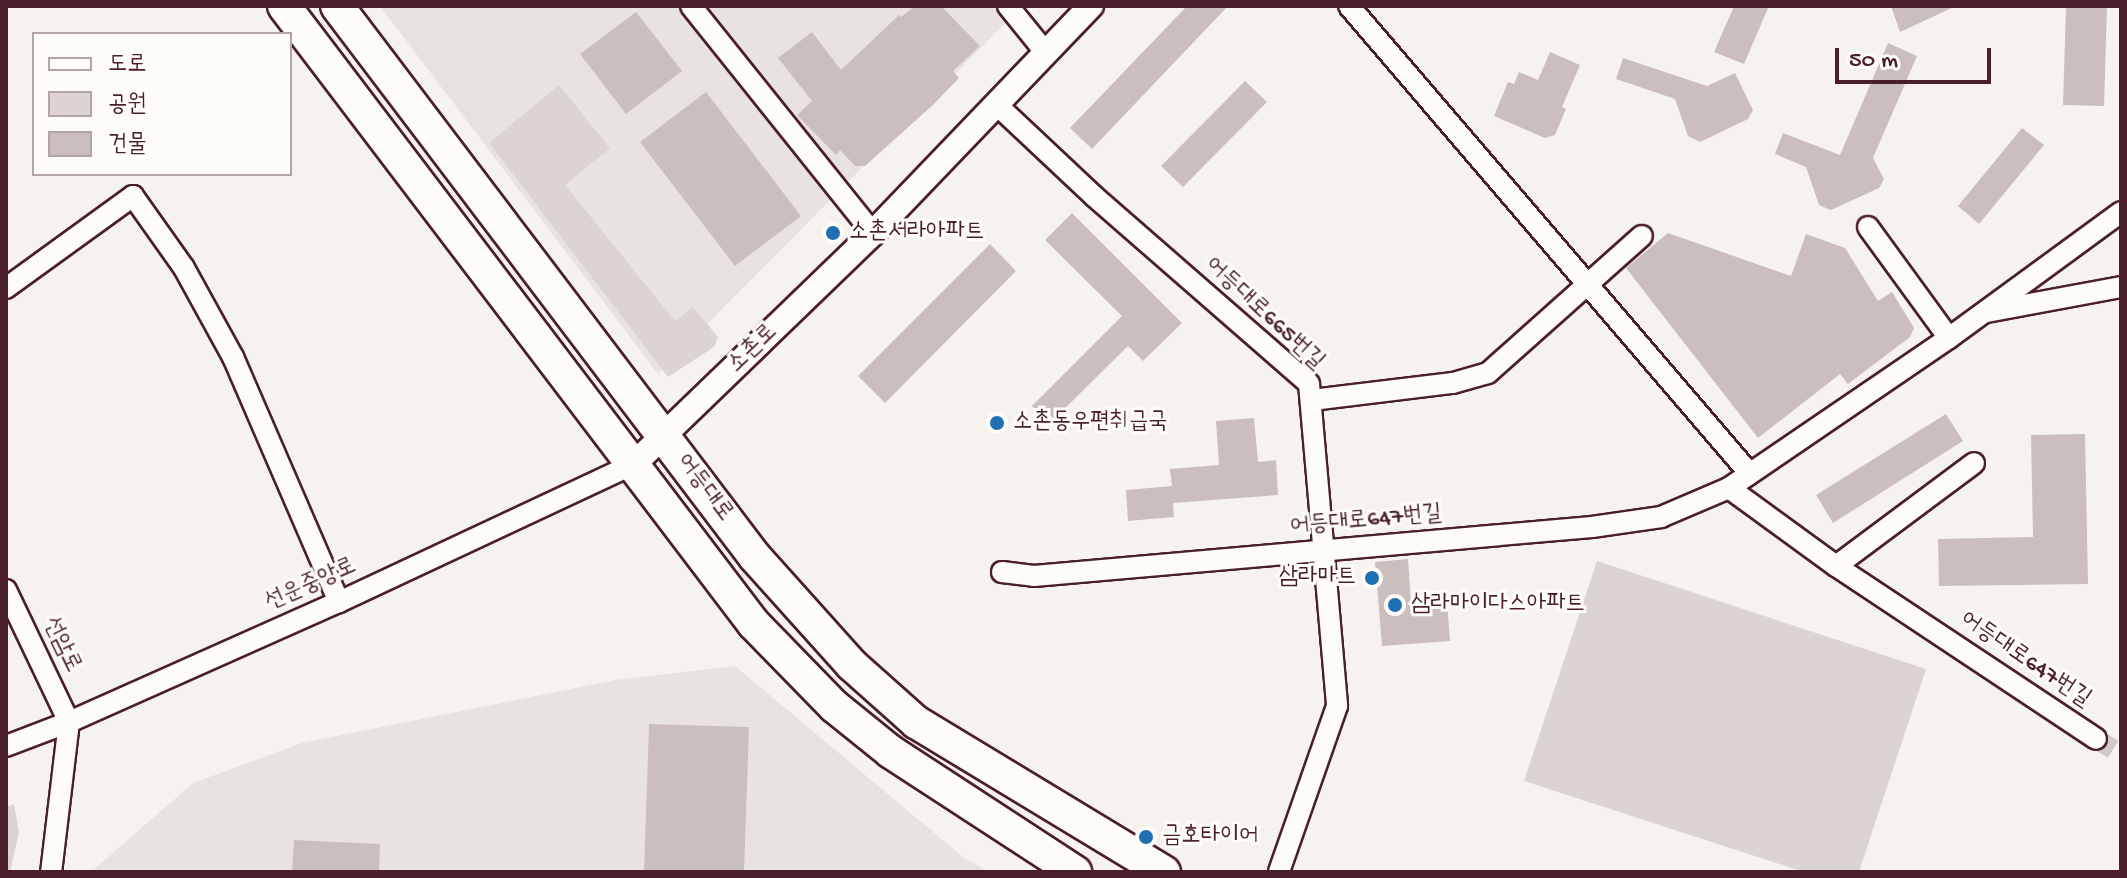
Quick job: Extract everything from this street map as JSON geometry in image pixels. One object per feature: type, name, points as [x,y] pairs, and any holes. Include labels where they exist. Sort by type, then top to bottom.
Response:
[{"type":"main road","name":"어등대로","points":[[284,6],[754,624],[834,706],[891,752],[1075,872]]},
{"type":"main road","name":"어등대로","points":[[337,6],[774,579],[852,665],[916,722],[1164,872]]},
{"type":"street","points":[[691,6],[873,233]]},
{"type":"street","points":[[1008,6],[1046,53]]},
{"type":"street","name":"소촌로","points":[[634,464],[873,233],[1091,6]]},
{"type":"street","points":[[1349,6],[1750,474]]},
{"type":"street","name":"어등대로665번길","points":[[997,105],[1106,207],[1309,384],[1337,706],[1279,872]]},
{"type":"street","points":[[6,288],[133,196],[184,268],[233,357],[339,602]]},
{"type":"street","name":"어등대로647번길","points":[[1002,572],[1034,576],[1632,523],[1661,517],[1729,488],[1949,338],[1979,313],[2121,212]]},
{"type":"street","points":[[1868,227],[1949,338]]},
{"type":"street","points":[[1312,400],[1473,379],[1509,356],[1642,236]]},
{"type":"street","name":"어등대로647번길","points":[[1979,313],[2121,287]]},
{"type":"street","points":[[1836,566],[1974,463]]},
{"type":"street","name":"선운중앙로","points":[[6,746],[69,722],[339,602],[634,464]]},
{"type":"street","name":"어등대로647번길","points":[[1729,488],[1836,566],[2096,739]]},
{"type":"street","name":"선암로","points":[[6,590],[69,722]]},
{"type":"street","points":[[51,872],[69,722]]},
{"type":"shaded area","points":[[380,6],[1022,6],[658,374]]},
{"type":"shaded area","points":[[735,666],[963,857],[988,872],[91,872],[193,783],[302,743],[615,680]]},
{"type":"green space","points":[[559,85],[610,148],[565,185],[675,321],[693,307],[718,337],[714,347],[668,377],[489,143]]},
{"type":"green space","points":[[1597,561],[1926,669],[1859,872],[1804,872],[1524,781]]},
{"type":"green space","points":[[14,804],[19,832],[10,872],[6,872],[6,807]]},
{"type":"building","points":[[915,6],[941,6],[980,46],[953,71],[959,78],[934,104],[865,166],[855,166],[840,150],[836,155],[797,115],[812,101],[778,58],[812,32],[841,70],[899,15],[901,17]]},
{"type":"building","points":[[1187,6],[1228,6],[1092,149],[1070,128]]},
{"type":"building","points":[[1734,6],[1769,6],[1744,64],[1714,52]]},
{"type":"building","points":[[1891,6],[1956,6],[1900,32]]},
{"type":"building","points":[[2066,6],[2107,6],[2104,106],[2063,105]]},
{"type":"building","points":[[636,12],[682,71],[626,114],[580,54]]},
{"type":"building","points":[[1888,43],[1917,56],[1873,158],[1884,179],[1879,188],[1831,210],[1819,205],[1806,167],[1775,154],[1783,133],[1840,155]]},
{"type":"building","points":[[1550,52],[1580,65],[1562,107],[1566,109],[1555,135],[1545,138],[1494,116],[1508,82],[1514,84],[1519,72],[1538,80]]},
{"type":"building","points":[[1623,58],[1707,86],[1735,73],[1753,110],[1748,119],[1700,142],[1688,136],[1675,99],[1616,79]]},
{"type":"building","points":[[1245,81],[1267,102],[1183,187],[1161,166]]},
{"type":"building","points":[[706,92],[801,216],[735,266],[640,142]]},
{"type":"building","points":[[2022,128],[2044,145],[1979,224],[1958,206]]},
{"type":"building","points":[[1072,213],[1182,323],[1143,361],[1128,346],[1050,423],[1032,406],[1122,316],[1045,240]]},
{"type":"building","points":[[1668,233],[1791,276],[1806,234],[1845,248],[1878,301],[1892,292],[1914,328],[1910,337],[1848,384],[1840,374],[1758,438],[1626,268]]},
{"type":"building","points":[[990,244],[1016,271],[885,403],[858,376]]},
{"type":"building","points":[[1946,414],[1963,441],[1833,523],[1816,495]]},
{"type":"building","points":[[1254,418],[1258,462],[1276,460],[1278,495],[1173,503],[1174,517],[1128,521],[1126,490],[1172,486],[1170,469],[1219,465],[1216,421]]},
{"type":"building","points":[[2085,434],[2088,584],[1939,586],[1938,539],[2033,537],[2031,435]]},
{"type":"building","name":"삼라마이다스아파트","points":[[1408,559],[1411,603],[1447,600],[1450,641],[1382,646],[1375,562]]},
{"type":"building","points":[[649,724],[749,727],[744,872],[644,872]]},
{"type":"building","points":[[294,840],[380,844],[379,872],[292,872]]},
{"type":"tunnel","points":[[2096,739],[2121,754]]},
{"type":"place","name":"소촌서라아파트","points":[[833,233]]},
{"type":"place","name":"소촌동우편취급국","points":[[997,423]]},
{"type":"place","name":"삼라마트","points":[[1372,578]]},
{"type":"place","name":"삼라마이다스아파트","points":[[1395,605]]},
{"type":"place","name":"금호타이어","points":[[1146,837]]}]
